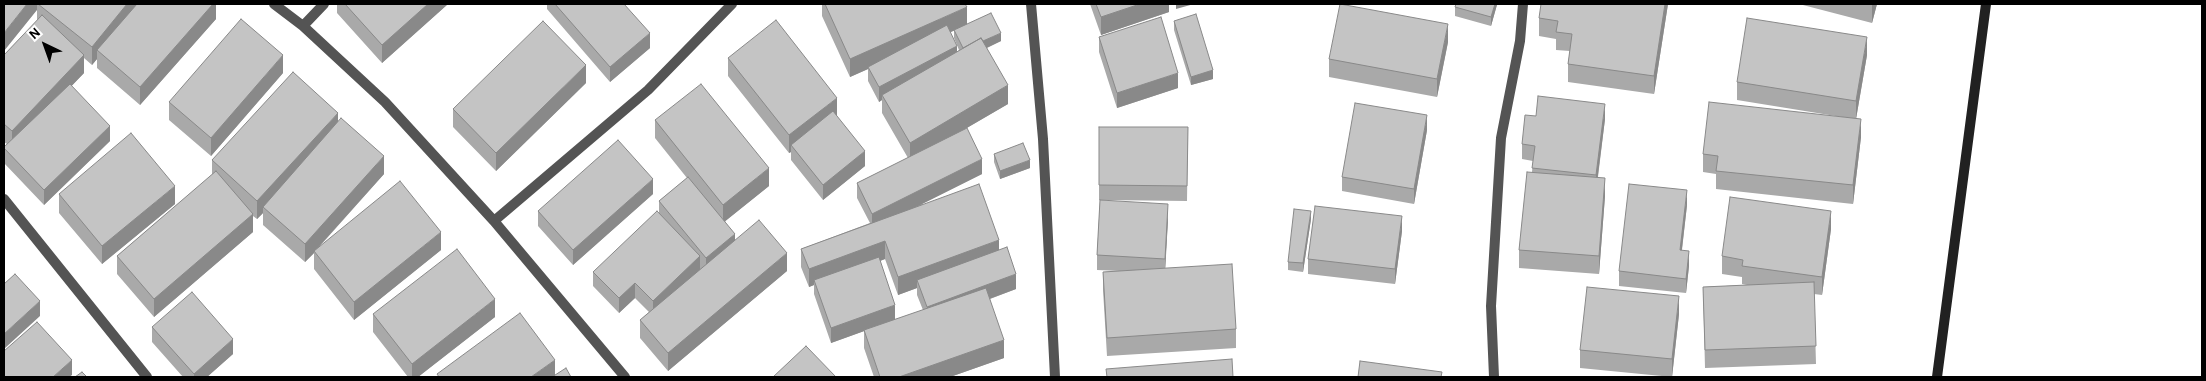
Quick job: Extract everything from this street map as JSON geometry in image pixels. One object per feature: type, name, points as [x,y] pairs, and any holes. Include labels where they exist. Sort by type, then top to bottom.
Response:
[{"type":"main road","points":[[1937,377],[1986,4]]},
{"type":"street","points":[[274,4],[303,26],[385,102],[494,221],[625,377]]},
{"type":"street","points":[[303,26],[324,4]]},
{"type":"street","points":[[494,221],[648,90],[732,4]]},
{"type":"street","points":[[1031,4],[1042,139],[1055,377]]},
{"type":"street","points":[[1494,377],[1491,306],[1501,138],[1520,41],[1524,4]]},
{"type":"street","points":[[4,199],[147,377]]},
{"type":"building","points":[[4,4],[27,4],[4,33]]},
{"type":"building","points":[[38,4],[127,4],[92,47]]},
{"type":"building","points":[[137,4],[213,4],[140,87],[97,50]]},
{"type":"building","points":[[345,4],[428,4],[382,45]]},
{"type":"building","points":[[555,4],[624,4],[650,33],[610,67]]},
{"type":"building","points":[[825,4],[965,4],[967,7],[850,59]]},
{"type":"building","points":[[1096,4],[1140,4],[1101,17]]},
{"type":"building","points":[[1340,4],[1448,24],[1437,79],[1329,59]]},
{"type":"building","points":[[1456,4],[1495,4],[1491,17],[1455,7]]},
{"type":"building","points":[[1541,4],[1665,4],[1654,76],[1568,64],[1572,34],[1556,32],[1558,21],[1539,18]]},
{"type":"building","points":[[991,13],[1001,33],[983,41],[981,38],[963,48],[954,30]]},
{"type":"building","points":[[1196,14],[1213,70],[1191,77],[1174,21]]},
{"type":"building","points":[[42,15],[84,55],[12,131],[4,124],[4,55]]},
{"type":"building","points":[[1161,17],[1178,73],[1117,93],[1099,37]]},
{"type":"building","points":[[1747,18],[1867,37],[1856,101],[1737,82]]},
{"type":"building","points":[[241,19],[283,55],[211,138],[169,102]]},
{"type":"building","points":[[776,20],[837,98],[789,135],[728,58]]},
{"type":"building","points":[[543,21],[586,65],[496,153],[453,109]]},
{"type":"building","points":[[947,25],[957,46],[879,87],[868,67]]},
{"type":"building","points":[[981,38],[1008,85],[910,143],[882,95]]},
{"type":"building","points":[[293,72],[338,113],[257,201],[212,160]]},
{"type":"building","points":[[70,84],[110,126],[44,190],[4,147]]},
{"type":"building","points":[[701,84],[769,168],[723,205],[655,120]]},
{"type":"building","points":[[1538,96],[1605,104],[1596,175],[1532,168],[1535,146],[1522,144],[1525,115],[1536,116]]},
{"type":"building","points":[[1709,102],[1861,119],[1853,185],[1716,171],[1718,156],[1703,154]]},
{"type":"building","points":[[1355,103],[1427,115],[1414,189],[1342,177]]},
{"type":"building","points":[[833,111],[865,151],[823,185],[791,145]]},
{"type":"building","points":[[341,118],[384,156],[305,244],[263,207]]},
{"type":"building","points":[[1099,127],[1188,127],[1187,186],[1099,185]]},
{"type":"building","points":[[967,128],[982,159],[872,214],[857,183]]},
{"type":"building","points":[[131,133],[175,186],[102,246],[59,194]]},
{"type":"building","points":[[618,140],[653,179],[573,250],[538,211]]},
{"type":"building","points":[[1023,143],[1030,160],[1000,171],[994,154]]},
{"type":"building","points":[[216,171],[253,214],[154,299],[117,256]]},
{"type":"building","points":[[1527,172],[1605,178],[1599,256],[1519,250]]},
{"type":"building","points":[[688,177],[735,234],[706,258],[659,201]]},
{"type":"building","points":[[400,181],[441,232],[354,302],[314,251]]},
{"type":"building","points":[[979,184],[999,240],[898,277],[885,241],[809,269],[801,249]]},
{"type":"building","points":[[1629,184],[1687,190],[1680,250],[1689,251],[1686,279],[1619,271]]},
{"type":"building","points":[[1730,197],[1831,211],[1822,277],[1742,266],[1743,260],[1722,256]]},
{"type":"building","points":[[1100,200],[1168,204],[1165,259],[1097,255]]},
{"type":"building","points":[[1315,206],[1402,216],[1395,269],[1308,259]]},
{"type":"building","points":[[1294,209],[1311,211],[1303,263],[1288,262]]},
{"type":"building","points":[[657,211],[700,256],[653,301],[635,283],[619,298],[593,272]]},
{"type":"building","points":[[759,220],[787,253],[668,353],[640,320]]},
{"type":"building","points":[[1007,247],[1016,274],[927,307],[917,280]]},
{"type":"building","points":[[457,249],[495,299],[412,364],[373,314]]},
{"type":"building","points":[[879,257],[895,305],[831,328],[814,280]]},
{"type":"building","points":[[1232,264],[1236,329],[1107,338],[1103,272]]},
{"type":"building","points":[[15,274],[40,301],[4,334],[4,284]]},
{"type":"building","points":[[1814,282],[1816,346],[1705,350],[1703,287]]},
{"type":"building","points":[[1587,287],[1679,296],[1672,359],[1580,350]]},
{"type":"building","points":[[986,288],[1004,340],[899,377],[880,377],[864,330]]},
{"type":"building","points":[[192,292],[233,339],[194,374],[152,327]]},
{"type":"building","points":[[520,313],[555,360],[531,377],[439,377],[437,374]]},
{"type":"building","points":[[37,322],[72,360],[53,377],[4,377],[4,351]]},
{"type":"building","points":[[806,346],[836,377],[773,377]]},
{"type":"building","points":[[1232,359],[1233,377],[1107,377],[1106,369]]},
{"type":"building","points":[[1360,361],[1442,372],[1441,377],[1358,377]]},
{"type":"building","points":[[566,368],[571,377],[552,377]]},
{"type":"building","points":[[82,372],[87,377],[75,377]]}]
